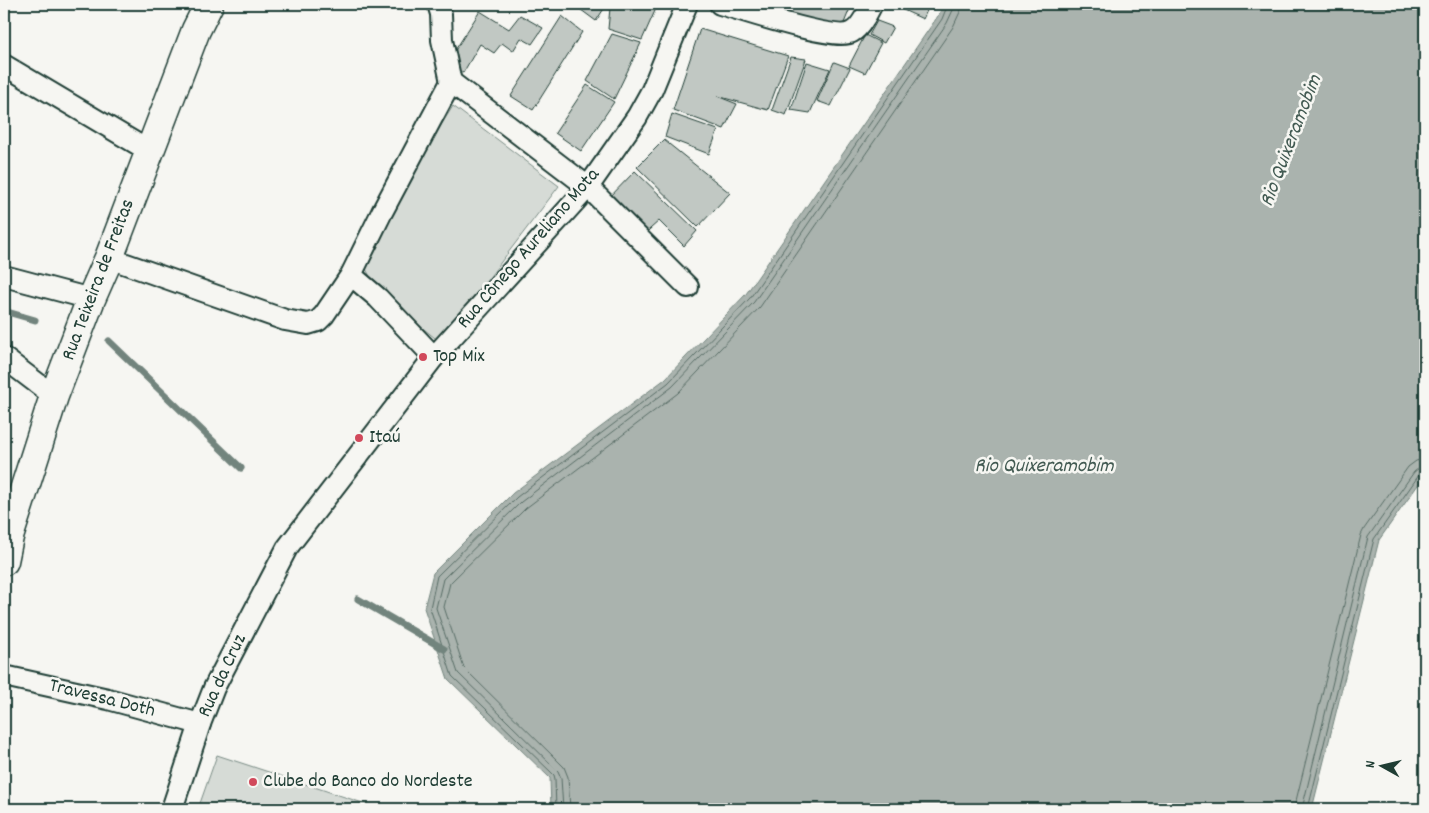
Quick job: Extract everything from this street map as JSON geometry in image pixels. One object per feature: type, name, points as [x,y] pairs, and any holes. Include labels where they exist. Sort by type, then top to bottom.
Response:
[{"type":"street","name":"Rua Teixeira de Freitas","points":[[6,544],[54,396],[196,30],[209,4]]},
{"type":"street","points":[[109,258],[285,320],[308,324],[318,321],[351,275],[451,82],[442,40],[438,4]]},
{"type":"street","name":"Rua Cônego Aureliano Mota","points":[[287,548],[434,357],[588,187],[637,116],[652,90],[687,4]]},
{"type":"street","points":[[720,4],[810,30],[841,35],[852,32],[862,21],[872,4]]},
{"type":"street","points":[[4,65],[149,150]]},
{"type":"street","points":[[451,82],[588,187],[688,287]]},
{"type":"street","points":[[351,275],[378,298],[434,357]]},
{"type":"street","points":[[4,276],[91,299]]},
{"type":"street","points":[[4,358],[54,396]]},
{"type":"street","name":"Rua da Cruz","points":[[172,809],[214,688],[287,548]]},
{"type":"street","name":"Travessa Doth","points":[[4,676],[108,699],[200,724]]},
{"type":"shaded area","points":[[453,106],[559,186],[440,342],[379,293],[366,269],[373,234]]},
{"type":"shaded area","name":"Clube do Banco do Nordeste","points":[[217,755],[381,809],[198,809]]},
{"type":"water","name":"Rio Quixeramobim","points":[[944,4],[1425,4],[1425,475],[1379,540],[1312,809],[551,809],[550,778],[448,679],[424,608],[433,573],[513,493],[665,379],[746,294],[938,16]]},
{"type":"building","points":[[573,4],[607,4],[596,21]]},
{"type":"building","points":[[613,4],[658,4],[642,40],[608,29],[610,8]]},
{"type":"building","points":[[748,4],[783,4],[780,12]]},
{"type":"building","points":[[785,4],[845,4],[851,6],[842,28],[782,13]]},
{"type":"building","points":[[890,4],[930,4],[923,19]]},
{"type":"building","points":[[480,11],[509,29],[520,15],[543,28],[532,44],[521,38],[513,51],[502,43],[494,53],[480,44],[463,73],[447,63]]},
{"type":"building","points":[[562,16],[582,32],[533,110],[511,96]]},
{"type":"building","points":[[877,21],[893,27],[884,43],[869,35]]},
{"type":"building","points":[[700,29],[788,56],[768,110],[717,96],[737,104],[724,129],[673,110]]},
{"type":"building","points":[[612,34],[641,43],[614,99],[587,81]]},
{"type":"building","points":[[865,35],[881,43],[865,73],[849,66]]},
{"type":"building","points":[[791,57],[806,59],[786,115],[772,110]]},
{"type":"building","points":[[807,62],[830,69],[810,113],[791,110]]},
{"type":"building","points":[[834,62],[850,68],[831,106],[817,101]]},
{"type":"building","points":[[587,85],[614,102],[581,151],[555,133]]},
{"type":"building","points":[[672,114],[718,130],[709,154],[665,137]]},
{"type":"building","points":[[664,140],[730,193],[698,227],[637,167]]},
{"type":"building","points":[[635,171],[697,231],[684,246],[659,221],[641,237],[606,201]]},
{"type":"waterway","points":[[4,311],[35,320]]},
{"type":"waterway","points":[[109,341],[241,468]]},
{"type":"waterway","points":[[358,599],[444,649]]},
{"type":"place","name":"Top Mix","points":[[423,357]]},
{"type":"place","name":"Itaú","points":[[359,438]]},
{"type":"place","name":"Clube do Banco do Nordeste","points":[[253,782]]}]
